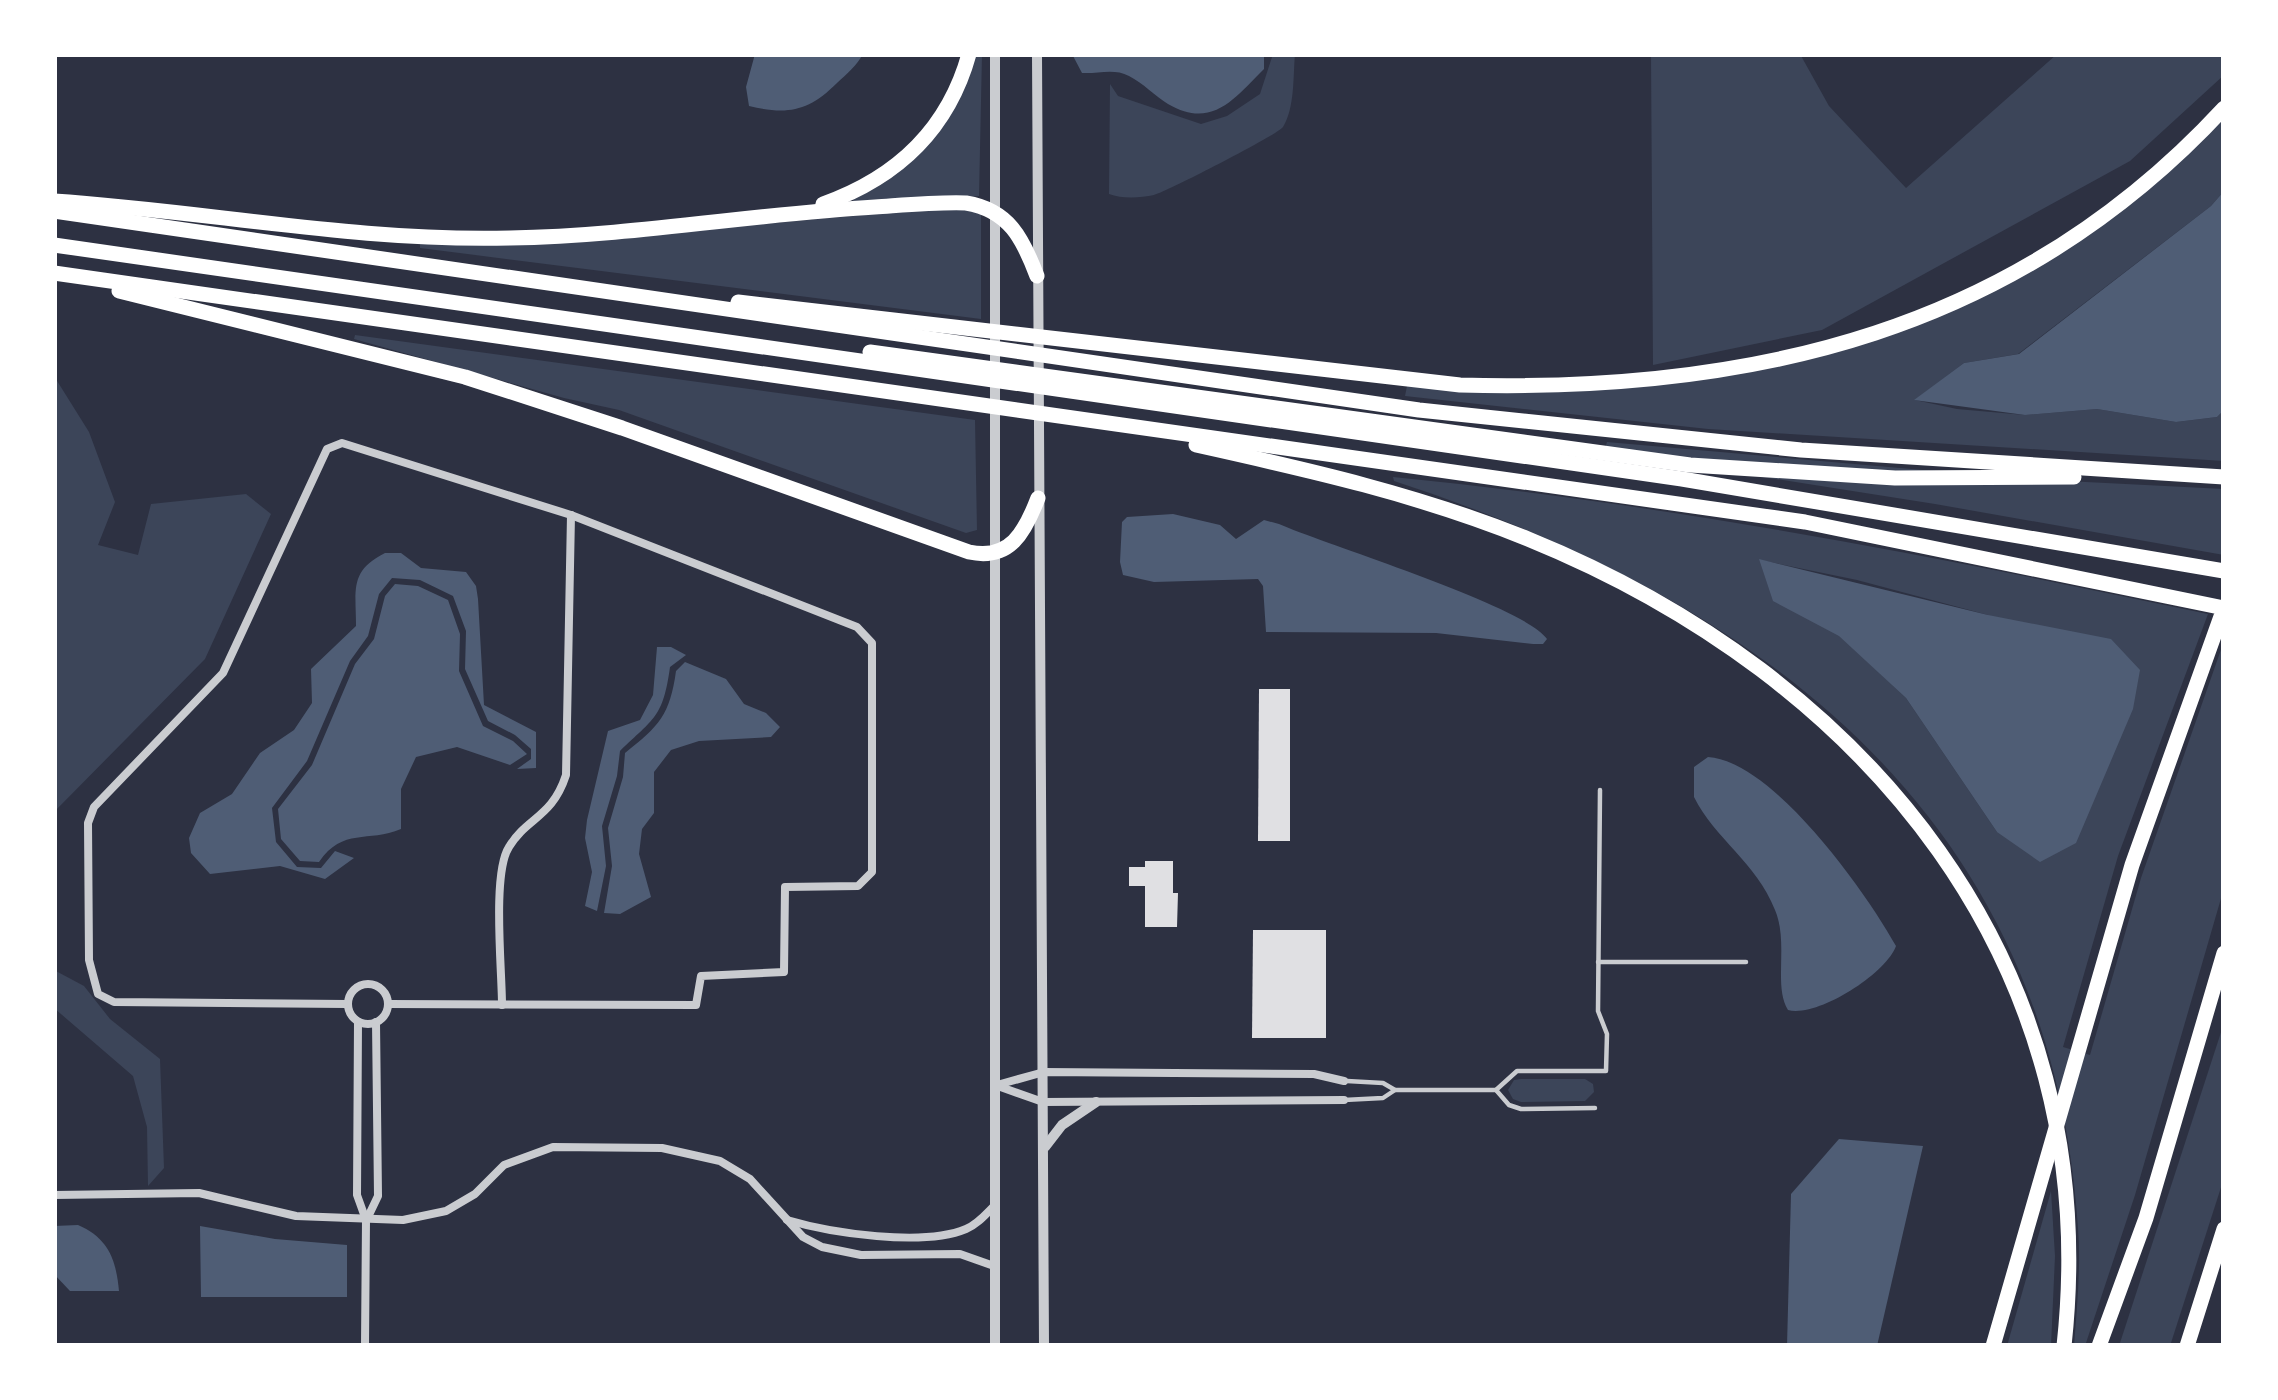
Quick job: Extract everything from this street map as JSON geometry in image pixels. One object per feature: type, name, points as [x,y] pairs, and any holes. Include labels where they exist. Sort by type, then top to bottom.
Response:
[{"type":"highway","points":[[800,212],[872,183],[923,142],[951,102],[969,54]]},
{"type":"highway","points":[[622,295],[774,305],[1460,385],[1612,384],[1676,378],[1841,344],[1924,317],[2003,282],[2068,244],[2129,199],[2224,108]]},
{"type":"highway","points":[[54,201],[474,238],[575,235],[800,212],[959,202],[996,212],[1019,236],[1037,276]]},
{"type":"highway","points":[[54,211],[622,295],[943,358],[1690,465],[1894,478],[2222,477]]},
{"type":"highway","points":[[54,245],[751,346],[943,358],[1098,380],[2224,571]]},
{"type":"highway","points":[[56,274],[465,377],[956,548],[993,556],[1019,536],[1038,498]]},
{"type":"highway","points":[[56,274],[1787,520],[2224,608],[2132,865],[1993,1346]]},
{"type":"highway","points":[[1098,380],[1822,452],[2222,477]]},
{"type":"highway","points":[[1100,423],[1388,489],[1532,541],[1690,622],[1787,688],[1848,741],[1904,803],[1972,902],[2001,958],[2036,1049],[2066,1200],[2064,1346]]},
{"type":"highway","points":[[2099,1346],[2146,1218],[2224,953]]},
{"type":"highway","points":[[2187,1346],[2224,1229]]},
{"type":"street","points":[[995,54],[995,1346]]},
{"type":"street","points":[[1037,54],[1044,1346]]},
{"type":"street","points":[[347,1004],[114,1002],[98,994],[89,960],[88,824],[94,807],[223,673],[327,448],[342,443],[571,515],[857,628],[872,643],[872,872],[858,886],[785,887],[784,972],[701,976],[696,1004],[388,1004]]},
{"type":"street","points":[[502,1005],[500,864],[510,843],[547,813],[566,775],[571,515]]},
{"type":"street","points":[[347,1004],[353,990],[365,984],[384,991],[388,1004]]},
{"type":"street","points":[[347,1004],[358,1022],[358,1195],[366,1220],[365,1346]]},
{"type":"street","points":[[366,1220],[378,1196],[376,1022],[388,1004]]},
{"type":"street","points":[[358,1022],[376,1022]]},
{"type":"street","points":[[995,1085],[1044,1072],[1314,1075],[1344,1081]]},
{"type":"street","points":[[995,1085],[1043,1102],[1344,1100]]},
{"type":"street","points":[[1043,1150],[1062,1125],[1096,1102]]},
{"type":"street","points":[[54,1195],[200,1193],[296,1216],[404,1220],[446,1211],[475,1193],[504,1165],[553,1147],[662,1148],[720,1161],[750,1179],[803,1237],[842,1253],[960,1254],[994,1267]]},
{"type":"street","points":[[786,1220],[842,1234],[947,1233],[978,1223],[995,1205]]},
{"type":"lane","points":[[1344,1081],[1383,1082],[1395,1090],[1496,1090],[1517,1071],[1606,1071],[1606,1034],[1598,1011],[1600,790]]},
{"type":"lane","points":[[1598,962],[1746,962]]},
{"type":"lane","points":[[1344,1100],[1383,1098],[1395,1090]]},
{"type":"lane","points":[[1496,1090],[1509,1105],[1521,1109],[1595,1108]]},
{"type":"shaded area","points":[[755,54],[863,54],[816,100],[796,109],[775,110],[749,106],[746,87]]},
{"type":"shaded area","points":[[974,54],[982,54],[979,196],[854,205],[853,199],[898,173],[930,141]]},
{"type":"shaded area","points":[[1072,54],[1264,54],[1264,69],[1222,107],[1197,114],[1168,104],[1123,74],[1082,73]]},
{"type":"shaded area","points":[[1273,54],[1295,54],[1292,101],[1283,127],[1154,195],[1109,194],[1110,84],[1118,96],[1201,124],[1227,116],[1260,94]]},
{"type":"shaded area","points":[[1651,54],[1800,54],[1829,106],[1906,188],[2057,54],[2224,54],[2224,75],[2130,161],[1822,330],[1653,365]]},
{"type":"shaded area","points":[[2224,115],[2224,191],[2211,206],[2018,354],[1964,363],[1915,400],[2025,415],[2097,409],[2176,422],[2217,417],[2224,410],[2224,461],[1708,429],[1405,396],[1407,386],[1520,391],[1632,386],[1742,372],[1850,347],[1953,310],[2050,259],[2141,195]]},
{"type":"shaded area","points":[[2224,191],[2224,410],[2217,417],[2176,422],[2097,409],[2025,415],[1914,400],[1964,363],[2019,354],[2211,206]]},
{"type":"shaded area","points":[[958,207],[981,213],[981,319],[420,248],[420,244],[565,241]]},
{"type":"shaded area","points":[[355,335],[975,420],[977,530],[966,533],[619,410],[354,339]]},
{"type":"shaded area","points":[[54,376],[89,432],[115,502],[98,545],[138,555],[151,504],[246,494],[271,514],[205,659],[54,812]]},
{"type":"shaded area","points":[[1607,442],[2025,479],[2224,489],[2224,555],[1604,452]]},
{"type":"shaded area","points":[[1393,477],[1496,488],[1701,517],[2208,614],[2118,856],[2063,1047],[2090,1055],[2141,878],[2224,641],[2224,888],[2135,1195],[2085,1346],[2074,1346],[2078,1228],[2056,1082],[2011,953],[1946,841],[1864,744],[1765,661],[1652,590],[1528,531]],"holes":[[[1760,560],[1988,615],[1997,832],[1906,698]]]},
{"type":"shaded area","points":[[1173,514],[1220,525],[1236,539],[1264,520],[1279,524],[1465,593],[1531,625],[1547,639],[1533,644],[1436,633],[1266,632],[1263,586],[1258,579],[1154,582],[1123,575],[1122,522],[1127,517]]},
{"type":"shaded area","points":[[385,553],[401,553],[421,568],[466,572],[476,586],[484,705],[536,732],[536,768],[517,769],[531,759],[531,749],[488,721],[465,669],[466,631],[453,596],[420,580],[392,578],[379,594],[368,636],[350,661],[307,761],[272,808],[276,842],[297,867],[321,868],[335,851],[354,858],[325,879],[280,866],[210,874],[191,853],[189,838],[200,813],[232,794],[260,753],[294,730],[312,703],[311,669],[356,626],[360,575]]},
{"type":"shaded area","points":[[1759,559],[1988,615],[2111,639],[2140,670],[2133,709],[2076,843],[2040,862],[1997,832],[1906,698],[1839,636],[1773,601]]},
{"type":"shaded area","points":[[395,584],[418,586],[448,600],[460,634],[459,671],[483,726],[527,754],[510,765],[457,747],[416,757],[401,789],[401,829],[337,844],[319,862],[300,861],[281,839],[278,809],[312,765],[355,664],[374,639],[385,596]]},
{"type":"shaded area","points":[[657,647],[671,647],[686,655],[670,667],[655,716],[620,751],[602,826],[606,866],[597,911],[585,906],[592,872],[585,838],[587,820],[608,731],[640,720],[653,695]]},
{"type":"shaded area","points":[[685,662],[726,679],[744,704],[766,713],[780,727],[771,737],[699,741],[671,750],[654,772],[654,813],[642,829],[639,854],[651,897],[620,914],[604,913],[612,866],[608,828],[625,753],[661,718],[676,671]]},
{"type":"shaded area","points":[[1708,757],[1734,764],[1788,804],[1840,864],[1896,946],[1879,969],[1832,1001],[1788,1010],[1775,910],[1757,878],[1694,797],[1694,767]]},
{"type":"shaded area","points":[[54,970],[84,986],[110,1019],[160,1059],[164,1168],[148,1186],[147,1127],[133,1076],[54,1008]]},
{"type":"shaded area","points":[[2224,1023],[2224,1178],[2170,1346],[2119,1346]]},
{"type":"shaded area","points":[[1585,1079],[1593,1084],[1594,1092],[1585,1101],[1521,1102],[1508,1090],[1514,1080]]},
{"type":"shaded area","points":[[1839,1139],[1923,1146],[1877,1346],[1787,1346],[1791,1194]]},
{"type":"shaded area","points":[[2051,1191],[2055,1256],[2051,1346],[2007,1346]]},
{"type":"shaded area","points":[[78,1225],[97,1236],[109,1251],[119,1291],[70,1291],[54,1274],[54,1226]]},
{"type":"shaded area","points":[[200,1226],[347,1245],[347,1297],[201,1297]]},
{"type":"building","points":[[1259,689],[1290,689],[1290,841],[1258,841]]},
{"type":"building","points":[[1145,861],[1173,861],[1177,927],[1145,927],[1145,886],[1129,886],[1129,867],[1145,867]]},
{"type":"building","points":[[1253,930],[1326,930],[1326,1038],[1252,1038]]}]
